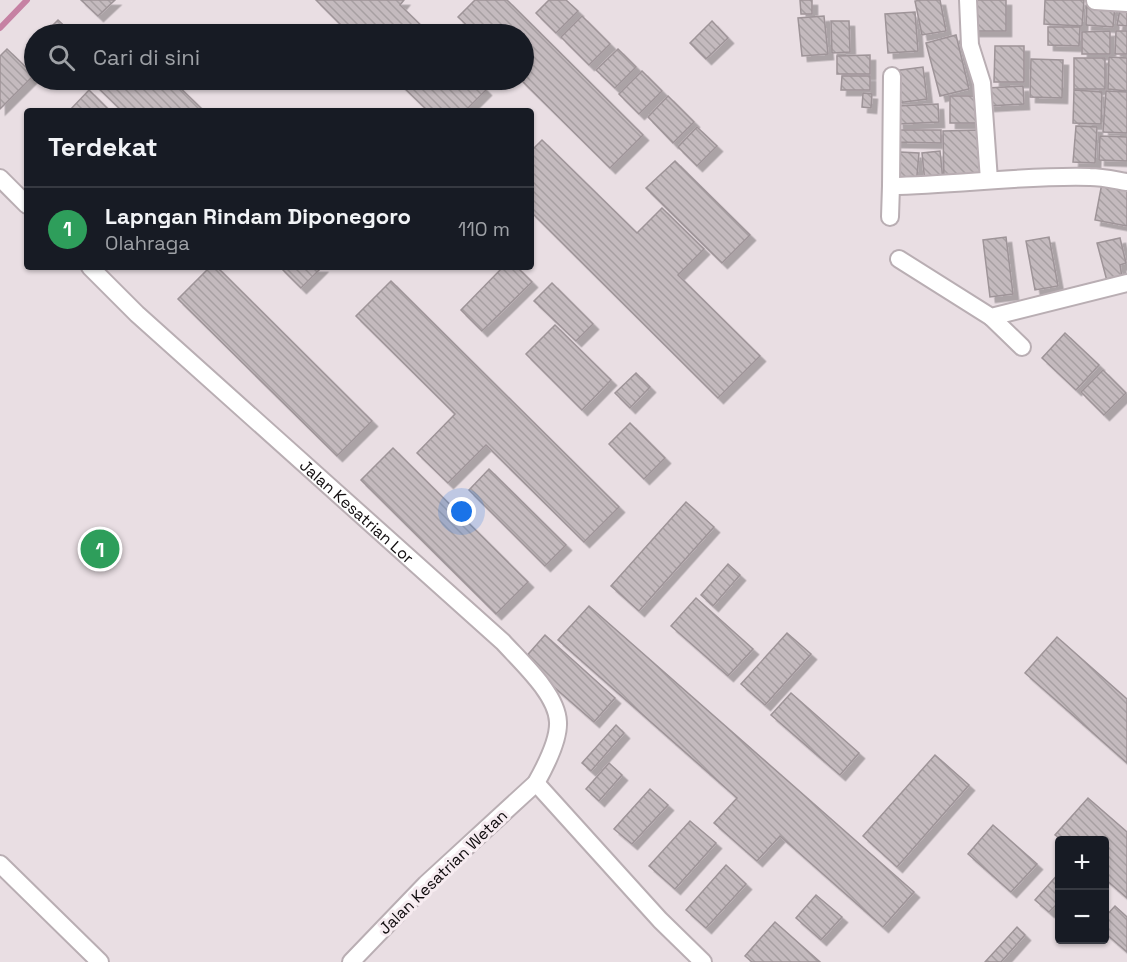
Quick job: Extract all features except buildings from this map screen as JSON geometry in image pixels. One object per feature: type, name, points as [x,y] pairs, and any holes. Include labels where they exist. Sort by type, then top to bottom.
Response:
[{"type":"street","points":[[968,0],[970,45],[982,83],[989,180]]},
{"type":"street","points":[[1095,1],[1127,3]]},
{"type":"street","points":[[890,217],[892,76]]},
{"type":"street","points":[[891,186],[1092,177],[1127,182]]},
{"type":"street","points":[[0,178],[24,202]]},
{"type":"street","points":[[899,259],[991,317],[1022,347]]},
{"type":"street","name":"Jalan Kesatrian Lor","points":[[93,270],[137,314],[503,642],[538,680],[552,701],[558,722],[553,745],[536,783]]},
{"type":"street","points":[[991,317],[1127,282]]},
{"type":"street","points":[[536,783],[660,920],[703,962]]},
{"type":"street","name":"Jalan Kesatrian Wetan","points":[[351,962],[426,884],[536,783]]},
{"type":"street","points":[[0,864],[100,962]]},
{"type":"waterway","points":[[0,28],[27,0]]},
{"type":"place","name":"Lapngan Rindam Diponegoro","points":[[100,549]]}]
